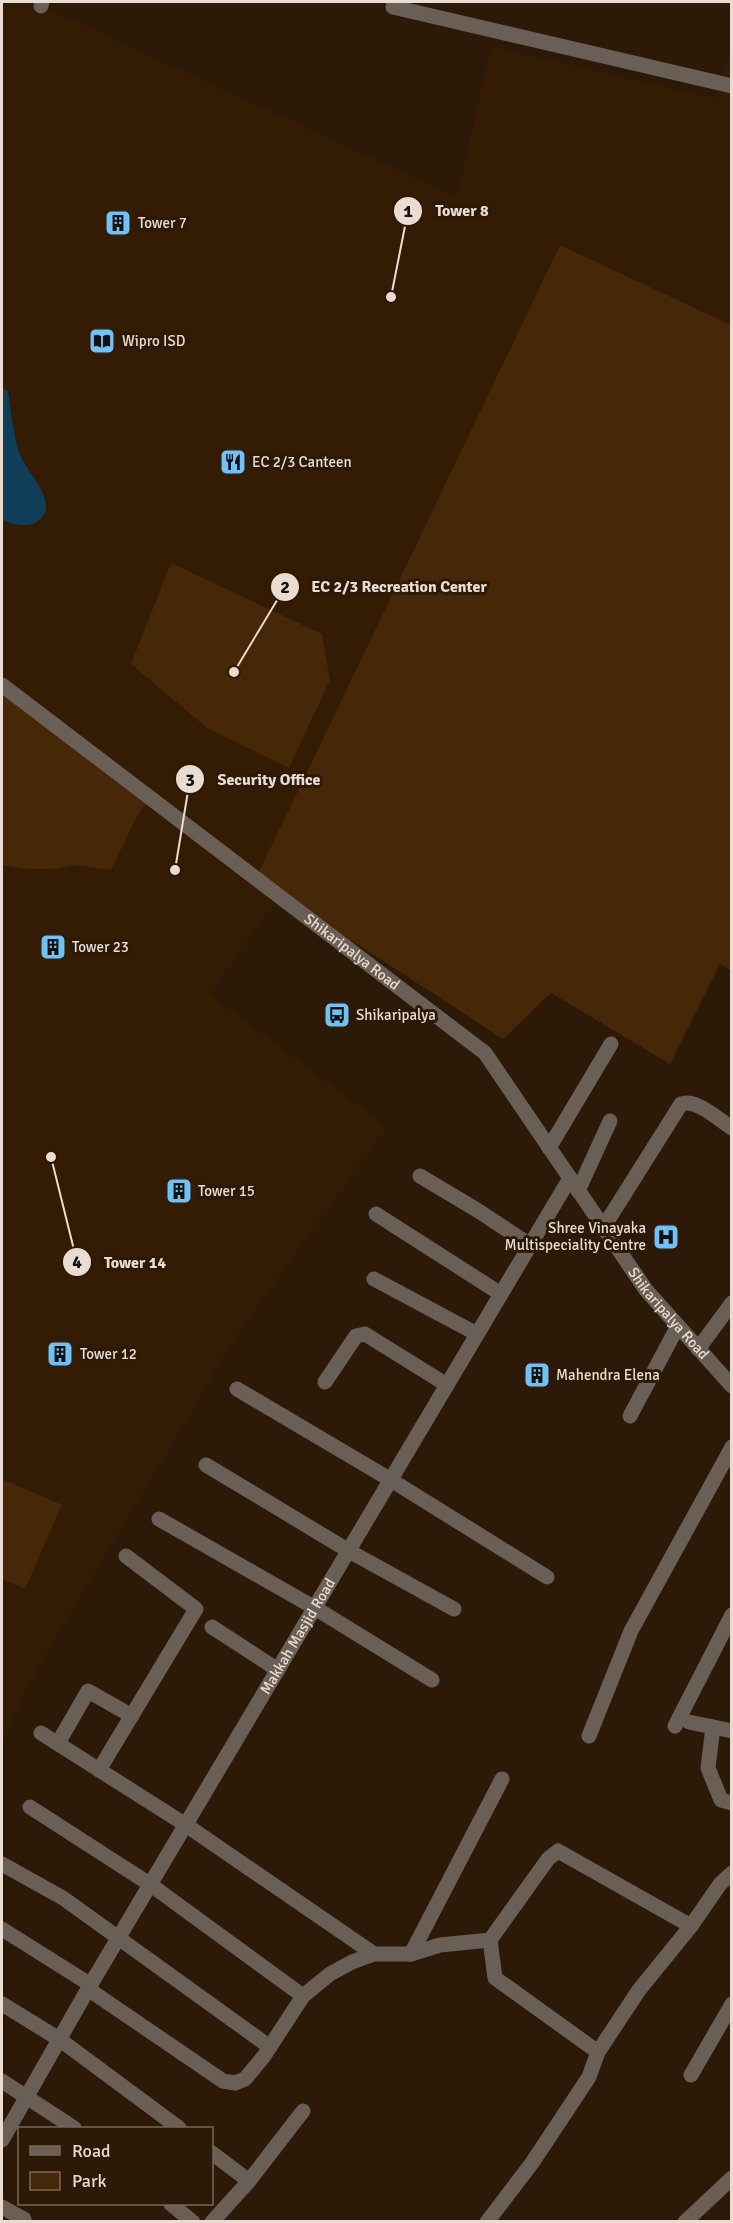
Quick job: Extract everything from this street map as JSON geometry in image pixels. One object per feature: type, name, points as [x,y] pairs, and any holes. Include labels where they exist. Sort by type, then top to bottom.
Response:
[{"type":"street","points":[[394,2],[393,7],[732,86]]},
{"type":"street","name":"Shikaripalya Road","points":[[2,685],[484,1053],[646,1290],[732,1386]]},
{"type":"street","points":[[549,1148],[611,1044]]},
{"type":"street","points":[[603,1228],[681,1104],[686,1102],[697,1105],[732,1128]]},
{"type":"street","name":"Makkah Masjid Road","points":[[2,2140],[89,1987],[530,1245],[574,1184],[610,1121]]},
{"type":"street","points":[[420,1176],[530,1245]]},
{"type":"street","points":[[376,1214],[501,1294]]},
{"type":"street","points":[[374,1279],[477,1334]]},
{"type":"street","points":[[698,1349],[732,1304]]},
{"type":"street","points":[[630,1416],[678,1326]]},
{"type":"street","points":[[326,1382],[356,1336],[365,1334],[447,1385]]},
{"type":"street","points":[[237,1389],[391,1480],[547,1577]]},
{"type":"street","points":[[589,1736],[631,1631],[732,1447]]},
{"type":"street","points":[[206,1465],[348,1551],[454,1609]]},
{"type":"street","points":[[159,1519],[315,1608],[432,1680]]},
{"type":"street","points":[[99,1770],[196,1608],[126,1556]]},
{"type":"street","points":[[732,1615],[682,1724],[732,1731]]},
{"type":"street","points":[[212,1627],[278,1670]]},
{"type":"street","points":[[58,1743],[88,1692],[132,1716]]},
{"type":"street","points":[[714,1727],[708,1768],[721,1800],[732,1803]]},
{"type":"street","points":[[41,1732],[186,1825],[374,1954]]},
{"type":"street","points":[[411,1954],[502,1779]]},
{"type":"street","points":[[30,1807],[151,1885],[303,1996]]},
{"type":"street","points":[[598,2052],[495,1978],[490,1940],[548,1859],[558,1851],[691,1926]]},
{"type":"street","points":[[2,1864],[63,1898],[270,2047]]},
{"type":"street","points":[[487,2222],[532,2163],[589,2077],[598,2052],[639,1990],[691,1926],[720,1884],[732,1873]]},
{"type":"street","points":[[2,1929],[224,2081],[235,2083],[245,2079],[270,2047],[303,1996],[330,1974],[351,1962],[374,1954],[411,1954],[440,1945],[490,1940]]},
{"type":"street","points":[[2,2004],[59,2039],[178,2127]]},
{"type":"street","points":[[691,2075],[732,2004]]},
{"type":"street","points":[[2,2081],[73,2127]]},
{"type":"street","points":[[212,2222],[249,2181],[303,2111]]},
{"type":"street","points":[[213,2154],[249,2181]]},
{"type":"street","points":[[685,2222],[732,2178]]},
{"type":"street","points":[[172,2205],[194,2222]]},
{"type":"street","points":[[2,2207],[24,2219]]},
{"type":"shaded area","points":[[2,2],[42,2],[42,6],[457,197],[491,47],[719,99],[731,44],[731,325],[560,245],[256,878],[279,897],[210,994],[387,1127],[232,1343],[28,1686],[2,1743]]},
{"type":"green space","points":[[560,245],[731,325],[731,971],[720,964],[670,1064],[551,993],[503,1039],[256,878]]},
{"type":"green space","points":[[171,563],[322,634],[330,680],[289,768],[207,728],[131,664]]},
{"type":"green space","points":[[2,685],[151,799],[139,812],[111,870],[75,865],[54,869],[26,869],[2,865]]},
{"type":"green space","points":[[2,1479],[62,1505],[25,1589],[2,1579]]},
{"type":"water","points":[[2,388],[8,391],[19,452],[40,487],[46,505],[44,514],[38,521],[29,525],[2,520]]},
{"type":"place","name":"Tower 7","points":[[118,223]]},
{"type":"place","name":"Tower 8","points":[[391,297]]},
{"type":"place","name":"Wipro ISD","points":[[102,341]]},
{"type":"place","name":"EC 2/3 Canteen","points":[[233,462]]},
{"type":"place","name":"EC 2/3 Recreation Center","points":[[234,672]]},
{"type":"place","name":"Security Office","points":[[175,870]]},
{"type":"place","name":"Tower 23","points":[[53,947]]},
{"type":"place","name":"Shikaripalya","points":[[337,1015]]},
{"type":"place","name":"Tower 14","points":[[51,1157]]},
{"type":"place","name":"Tower 15","points":[[179,1191]]},
{"type":"place","name":"Shree Vinayaka Multispeciality Centre","points":[[666,1237]]},
{"type":"place","name":"Tower 12","points":[[60,1354]]},
{"type":"place","name":"Mahendra Elena","points":[[537,1375]]}]
